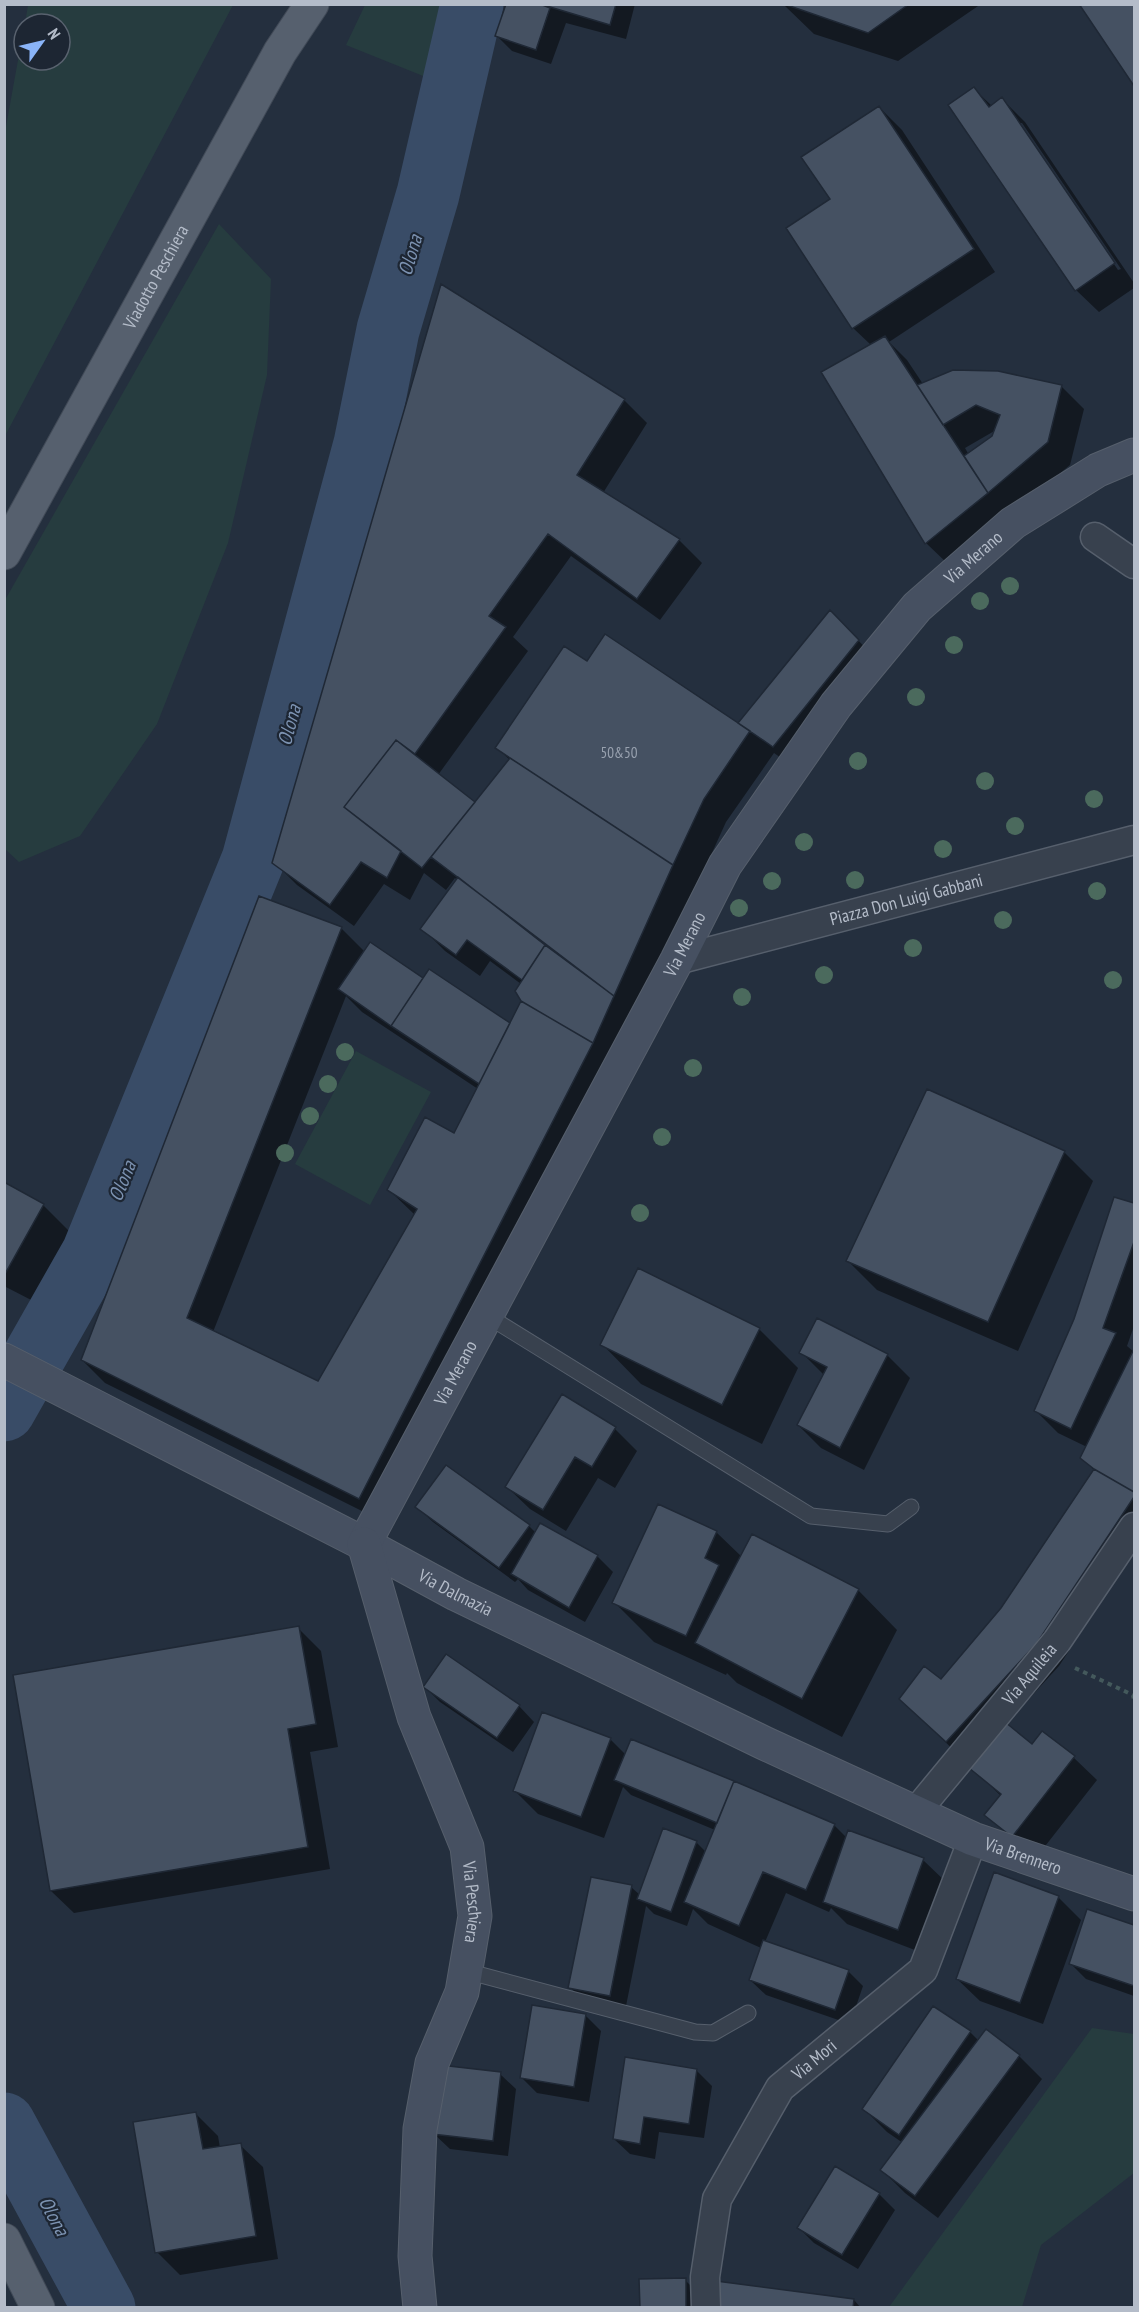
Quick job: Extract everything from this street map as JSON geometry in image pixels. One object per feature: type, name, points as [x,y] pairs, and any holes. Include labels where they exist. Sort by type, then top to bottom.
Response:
[{"type":"main road","name":"Viadotto Peschiera","points":[[4,552],[280,52],[312,4]]},
{"type":"main road","points":[[4,2240],[38,2307]]},
{"type":"street","name":"Via Merano","points":[[364,1544],[677,960],[725,865],[836,705],[917,607],[1014,524],[1098,470],[1134,455]]},
{"type":"street","points":[[1095,537],[1134,564]]},
{"type":"street","name":"Piazza Don Luigi Gabbani","points":[[677,960],[1134,840]]},
{"type":"street","name":"Via Dalmazia","points":[[4,1360],[364,1544],[456,1594],[915,1813]]},
{"type":"street","name":"Via Aquileia","points":[[915,1813],[1057,1641],[1134,1527]]},
{"type":"street","name":"Via Peschiera","points":[[364,1544],[414,1717],[467,1847],[475,1916],[462,1992],[432,2063],[420,2129],[416,2256],[420,2307]]},
{"type":"street","name":"Via Brennero","points":[[915,1813],[973,1839],[1134,1894]]},
{"type":"street","name":"Via Mori","points":[[705,2307],[705,2277],[717,2199],[780,2088],[923,1970],[973,1839]]},
{"type":"lane","points":[[486,1315],[811,1516],[888,1524],[911,1507]]},
{"type":"lane","points":[[466,1971],[695,2032],[713,2033],[748,2013]]},
{"type":"path","points":[[1100,1680],[1133,1695],[1134,1700]]},
{"type":"green space","points":[[28,5],[233,5],[5,436],[5,132],[16,72],[72,72],[72,12],[27,12]]},
{"type":"green space","points":[[365,5],[482,5],[453,88],[346,45]]},
{"type":"green space","points":[[219,224],[271,279],[267,375],[228,543],[157,724],[80,836],[19,862],[5,849],[5,600]]},
{"type":"green space","points":[[356,1051],[431,1092],[370,1205],[295,1164]]},
{"type":"green space","points":[[1092,2028],[1134,2034],[1134,2173],[1041,2245],[1022,2307],[889,2307]]},
{"type":"building","points":[[506,4],[540,4],[550,8],[536,50],[495,36]]},
{"type":"building","points":[[540,4],[616,4],[610,25]]},
{"type":"building","points":[[784,4],[909,4],[868,33]]},
{"type":"building","points":[[1079,4],[1134,4],[1134,86]]},
{"type":"building","points":[[974,87],[989,107],[1002,97],[1115,263],[1075,291],[948,105]]},
{"type":"building","points":[[879,106],[974,249],[852,329],[786,228],[830,199],[801,157]]},
{"type":"building","points":[[441,284],[625,399],[577,475],[680,539],[637,599],[548,534],[489,616],[506,627],[415,754],[396,740],[344,807],[401,851],[387,878],[361,862],[330,905],[272,863]]},
{"type":"building","points":[[885,336],[988,493],[925,544],[821,372]]},
{"type":"building","points":[[953,370],[998,371],[1062,385],[1048,442],[988,493],[964,456],[992,436],[1000,415],[976,405],[943,425],[917,385]]},
{"type":"building","points":[[830,610],[859,640],[773,747],[738,723]]},
{"type":"building","points":[[605,634],[750,731],[704,799],[673,865],[495,748],[564,646],[587,661]]},
{"type":"building","points":[[396,740],[475,802],[422,868],[344,807]]},
{"type":"building","points":[[510,758],[673,865],[614,996],[431,857]]},
{"type":"building","points":[[458,877],[545,945],[522,980],[467,940],[456,955],[420,929]]},
{"type":"building","points":[[259,896],[342,927],[187,1318],[318,1381],[417,1209],[387,1190],[425,1117],[454,1133],[521,1001],[593,1043],[359,1499],[81,1360]]},
{"type":"building","points":[[370,942],[423,978],[391,1026],[338,989]]},
{"type":"building","points":[[545,945],[614,996],[593,1043],[521,1001],[515,991]]},
{"type":"building","points":[[429,969],[510,1023],[479,1084],[391,1026]]},
{"type":"building","points":[[927,1089],[1065,1151],[988,1322],[846,1261]]},
{"type":"building","points":[[4,1182],[44,1204],[5,1274],[4,1274]]},
{"type":"building","points":[[1114,1197],[1134,1203],[1134,1242],[1103,1328],[1116,1333],[1071,1429],[1034,1411],[1074,1319]]},
{"type":"building","points":[[638,1268],[760,1328],[722,1405],[600,1345]]},
{"type":"building","points":[[817,1318],[888,1354],[840,1448],[797,1425],[827,1367],[799,1353]]},
{"type":"building","points":[[1134,1349],[1134,1492],[1094,1469],[1080,1458]]},
{"type":"building","points":[[562,1394],[616,1427],[592,1467],[575,1457],[543,1510],[505,1487]]},
{"type":"building","points":[[446,1465],[530,1525],[499,1568],[415,1507]]},
{"type":"building","points":[[1094,1469],[1134,1492],[1134,1497],[1037,1643],[946,1742],[899,1699],[924,1666],[941,1679],[1001,1608]]},
{"type":"building","points":[[658,1504],[717,1531],[705,1558],[719,1565],[686,1636],[612,1603]]},
{"type":"building","points":[[540,1523],[598,1555],[569,1608],[511,1574]]},
{"type":"building","points":[[752,1534],[859,1589],[802,1699],[695,1643]]},
{"type":"building","points":[[299,1626],[316,1724],[288,1729],[308,1847],[50,1891],[13,1675]]},
{"type":"building","points":[[446,1654],[520,1705],[497,1738],[423,1687]]},
{"type":"building","points":[[542,1712],[611,1738],[581,1817],[513,1791]]},
{"type":"building","points":[[1005,1722],[1032,1744],[1042,1731],[1075,1756],[1012,1837],[984,1815],[1001,1794],[969,1768]]},
{"type":"building","points":[[631,1739],[734,1781],[717,1823],[614,1780]]},
{"type":"building","points":[[734,1781],[835,1824],[806,1890],[763,1872],[739,1926],[684,1902]]},
{"type":"building","points":[[663,1828],[697,1841],[671,1912],[637,1899]]},
{"type":"building","points":[[848,1830],[924,1858],[898,1930],[823,1902]]},
{"type":"building","points":[[994,1872],[1059,1896],[1020,2003],[956,1979]]},
{"type":"building","points":[[591,1877],[632,1885],[610,1996],[568,1988]]},
{"type":"building","points":[[1087,1909],[1134,1925],[1134,1986],[1069,1964]]},
{"type":"building","points":[[763,1940],[849,1970],[835,2010],[749,1980]]},
{"type":"building","points":[[532,2005],[586,2014],[574,2087],[520,2078]]},
{"type":"building","points":[[933,2006],[971,2031],[899,2135],[862,2109]]},
{"type":"building","points":[[986,2029],[1020,2055],[915,2196],[880,2170]]},
{"type":"building","points":[[625,2057],[697,2069],[689,2124],[644,2117],[640,2144],[613,2139]]},
{"type":"building","points":[[440,2065],[501,2072],[493,2141],[432,2134]]},
{"type":"building","points":[[196,2112],[203,2149],[241,2143],[256,2236],[155,2253],[133,2122]]},
{"type":"building","points":[[835,2166],[880,2193],[842,2255],[797,2228]]},
{"type":"building","points":[[686,2278],[686,2308],[640,2308],[639,2279]]},
{"type":"building","points":[[716,2281],[854,2299],[853,2308],[716,2308]]},
{"type":"waterway","name":"Olona","points":[[4,1410],[93,1253],[253,860],[365,444],[388,330],[428,194],[472,4]]},
{"type":"waterway","name":"Olona","points":[[4,2124],[104,2308]]}]
